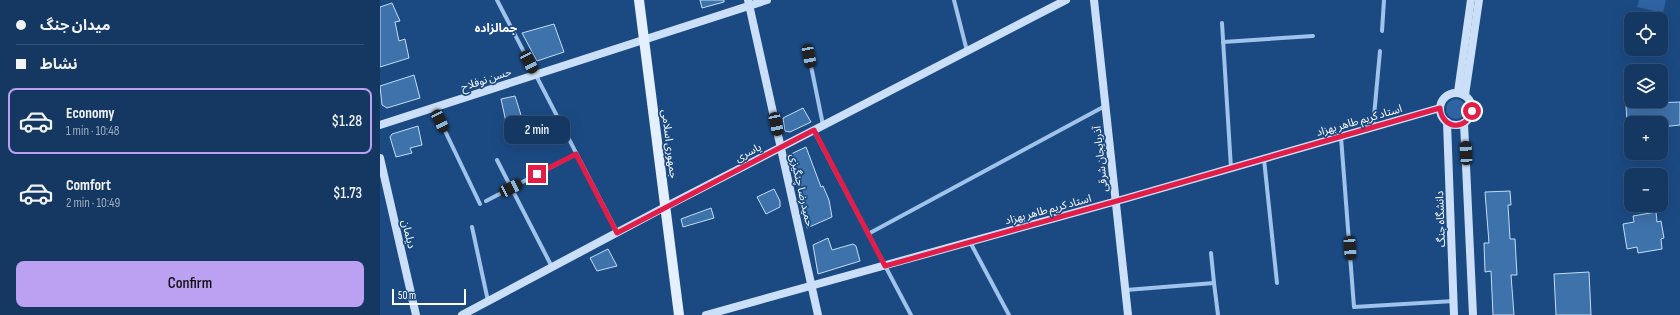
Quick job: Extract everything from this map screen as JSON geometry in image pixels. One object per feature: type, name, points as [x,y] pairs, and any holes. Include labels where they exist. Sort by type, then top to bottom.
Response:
[{"type":"main road","name":"جمهوری اسلامی","points":[[639,0],[679,315]]},
{"type":"street","points":[[497,0],[617,233]]},
{"type":"street","name":"حسن نوفلاح","points":[[380,125],[644,39],[748,3],[767,0]]},
{"type":"street","points":[[954,0],[967,51]]},
{"type":"street","name":"یاسری","points":[[462,315],[654,213],[1066,0]]},
{"type":"street","name":"آذربایجان شرقی","points":[[1094,0],[1128,315]]},
{"type":"street","points":[[1382,31],[1384,0]]},
{"type":"street","points":[[1461,94],[1471,0]]},
{"type":"street","points":[[1461,94],[1479,0]]},
{"type":"street","name":"حمیدرضا چنگیزی","points":[[748,3],[818,315]]},
{"type":"street","points":[[1222,22],[1231,168]]},
{"type":"street","points":[[1223,42],[1313,36]]},
{"type":"street","points":[[1374,127],[1380,51]]},
{"type":"street","points":[[809,56],[823,126]]},
{"type":"street","points":[[1453,93],[1461,94],[1468,98],[1473,107],[1471,116],[1464,123],[1455,125],[1447,122],[1443,118],[1440,108],[1444,98],[1453,93]]},
{"type":"street","points":[[868,234],[1105,106]]},
{"type":"street","points":[[434,108],[480,204]]},
{"type":"street","name":"استاد کریم طاهر بهزاد","points":[[706,315],[1116,202],[1440,108]]},
{"type":"street","name":"دانشگاه جنگ","points":[[1447,122],[1454,315]]},
{"type":"street","points":[[1464,123],[1473,315]]},
{"type":"street","points":[[814,130],[911,315]]},
{"type":"street","points":[[1341,136],[1354,307],[1454,301]]},
{"type":"street","points":[[486,201],[576,154]]},
{"type":"street","name":"دیلمان","points":[[380,158],[416,315]]},
{"type":"street","points":[[1264,159],[1277,283]]},
{"type":"street","points":[[497,160],[552,267]]},
{"type":"street","points":[[472,227],[488,301]]},
{"type":"street","points":[[970,242],[1009,315]]},
{"type":"street","points":[[1211,253],[1218,315]]},
{"type":"street","points":[[1125,290],[1214,283]]},
{"type":"shaded area","points":[[1639,0],[1666,0],[1663,12],[1637,7]]},
{"type":"shaded area","points":[[1452,99],[1460,99],[1466,105],[1466,113],[1460,119],[1452,119],[1446,113],[1446,105]]},
{"type":"building","points":[[700,0],[724,0],[724,2],[702,8]]},
{"type":"building","points":[[392,3],[400,21],[395,22],[399,41],[405,39],[409,58],[380,67],[380,7]]},
{"type":"building","points":[[554,24],[564,52],[537,61],[522,33]]},
{"type":"building","points":[[414,75],[420,98],[387,108],[382,105],[380,86]]},
{"type":"building","points":[[515,96],[526,131],[509,136],[501,99]]},
{"type":"building","points":[[1668,102],[1680,102],[1680,125],[1668,126],[1668,116],[1627,116],[1626,108],[1668,108]]},
{"type":"building","points":[[803,108],[811,122],[790,132],[785,131],[783,118]]},
{"type":"building","points":[[418,126],[422,145],[410,148],[412,153],[396,157],[390,137],[392,134]]},
{"type":"building","points":[[806,147],[821,187],[823,186],[829,200],[832,217],[807,228],[803,210],[805,210],[791,154]]},
{"type":"building","points":[[774,189],[780,201],[780,207],[766,214],[757,197]]},
{"type":"building","points":[[1510,191],[1511,205],[1508,205],[1510,239],[1515,239],[1517,275],[1511,275],[1514,315],[1493,315],[1491,271],[1485,272],[1484,243],[1489,243],[1485,192]]},
{"type":"building","points":[[711,208],[714,218],[683,227],[681,219]]},
{"type":"building","points":[[1656,212],[1657,222],[1661,221],[1664,238],[1661,239],[1662,249],[1638,253],[1637,247],[1627,249],[1623,224],[1634,222],[1633,216]]},
{"type":"building","points":[[828,238],[832,250],[853,244],[856,246],[860,261],[818,274],[813,245]]},
{"type":"building","points":[[608,249],[617,266],[597,271],[590,258]]},
{"type":"building","points":[[1589,272],[1591,315],[1556,315],[1554,274]]},
{"type":"district","name":"جمالزاده","points":[[496,28]]},
{"type":"route","points":[[537,174],[576,154],[617,233],[814,130],[885,266],[1440,108],[1440,113],[1443,118],[1447,122],[1455,125],[1460,125],[1468,120],[1472,111]]}]
